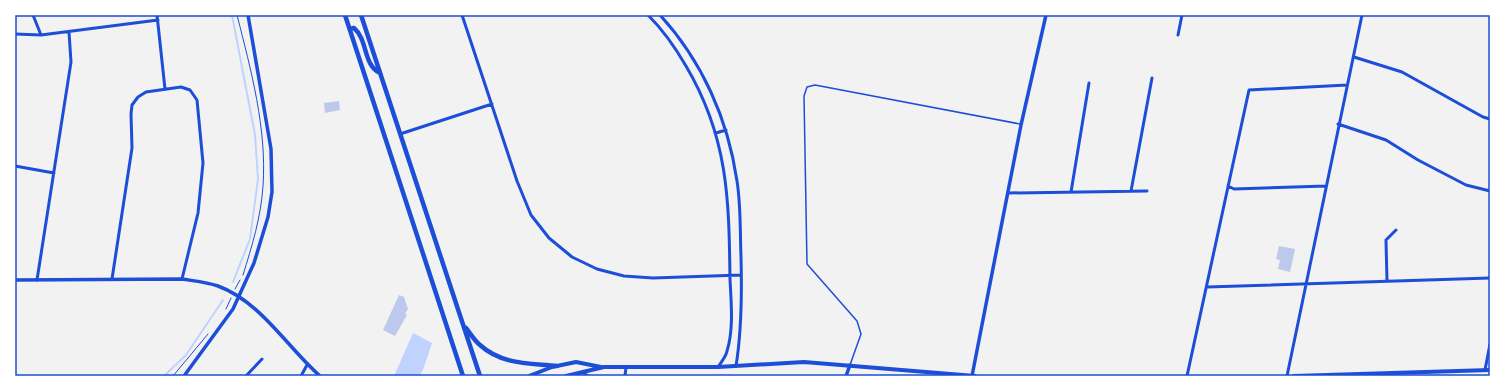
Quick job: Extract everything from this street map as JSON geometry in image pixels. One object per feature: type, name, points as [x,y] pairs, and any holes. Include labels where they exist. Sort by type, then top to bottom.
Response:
[{"type":"main road","points":[[345,15],[463,376]]},
{"type":"main road","points":[[361,15],[480,376]]},
{"type":"main road","points":[[350,29],[354,28],[359,33],[372,67],[380,73]]},
{"type":"main road","points":[[464,326],[479,345],[489,352],[507,360],[522,364],[557,366]]},
{"type":"main road","points":[[529,376],[557,366],[576,362],[604,367],[718,367],[804,362],[975,376]]},
{"type":"main road","points":[[566,376],[604,367]]},
{"type":"main road","points":[[1294,376],[1418,374],[1488,370]]},
{"type":"street","points":[[33,15],[41,36]]},
{"type":"street","points":[[157,15],[165,89]]},
{"type":"street","points":[[185,376],[218,332],[239,298],[258,252],[268,217],[272,192],[270,149],[248,15]]},
{"type":"street","points":[[462,15],[517,182],[531,215],[550,238],[572,256],[597,269],[624,276],[653,278],[741,275]]},
{"type":"street","points":[[648,15],[658,25],[673,46],[696,83],[712,120],[726,176],[730,276],[728,345],[725,356],[718,367]]},
{"type":"street","points":[[660,15],[680,40],[708,84],[726,130],[737,182],[741,275],[741,326],[736,366]]},
{"type":"street","points":[[972,376],[1021,124],[1046,15]]},
{"type":"street","points":[[1178,34],[1182,15]]},
{"type":"street","points":[[1286,376],[1304,284],[1362,15]]},
{"type":"street","points":[[15,34],[41,36],[158,20]]},
{"type":"street","points":[[37,280],[71,62],[69,32]]},
{"type":"street","points":[[673,46],[680,40]]},
{"type":"street","points":[[1354,57],[1402,72],[1482,117],[1490,119]]},
{"type":"street","points":[[1131,192],[1152,78]]},
{"type":"street","points":[[1071,192],[1089,83]]},
{"type":"street","points":[[1187,376],[1249,90],[1347,85]]},
{"type":"street","points":[[112,279],[132,148],[131,108],[136,100],[143,94],[165,89],[185,87],[195,94],[198,102],[202,135],[203,163],[199,205],[194,233],[182,279]]},
{"type":"street","points":[[400,134],[492,104]]},
{"type":"street","points":[[1338,124],[1386,140],[1418,160],[1466,185],[1490,191]]},
{"type":"street","points":[[716,133],[726,130]]},
{"type":"street","points":[[15,166],[54,173]]},
{"type":"street","points":[[1228,186],[1234,189],[1326,186]]},
{"type":"street","points":[[1008,193],[1147,191]]},
{"type":"street","points":[[1388,281],[1386,240],[1396,230]]},
{"type":"street","points":[[1207,287],[1490,278]]},
{"type":"street","points":[[15,280],[182,279],[200,281],[219,286],[233,293],[264,318],[307,365],[320,376]]},
{"type":"street","points":[[1488,370],[1490,344]]},
{"type":"street","points":[[246,376],[262,359]]},
{"type":"street","points":[[301,376],[307,365]]},
{"type":"street","points":[[846,376],[850,365]]},
{"type":"street","points":[[625,376],[626,367]]},
{"type":"street","points":[[582,372],[588,376]]},
{"type":"lane","points":[[850,365],[861,334],[857,321],[807,264],[804,96],[807,87],[815,85],[1021,124]]},
{"type":"path","points":[[226,310],[242,277],[256,232],[263,186],[263,146],[255,92],[237,15]]},
{"type":"path","points":[[173,376],[209,333]]},
{"type":"water","points":[[413,333],[432,343],[423,370],[419,376],[394,376]]},
{"type":"building","points":[[339,101],[340,110],[325,113],[324,103]]},
{"type":"building","points":[[1279,246],[1295,249],[1290,272],[1278,269],[1280,260],[1276,259]]},
{"type":"building","points":[[399,295],[404,297],[408,309],[405,314],[407,315],[395,336],[383,330]]},
{"type":"waterway","points":[[232,15],[255,135],[258,179],[250,239],[233,282]]},
{"type":"waterway","points":[[164,376],[186,355],[223,300]]}]
